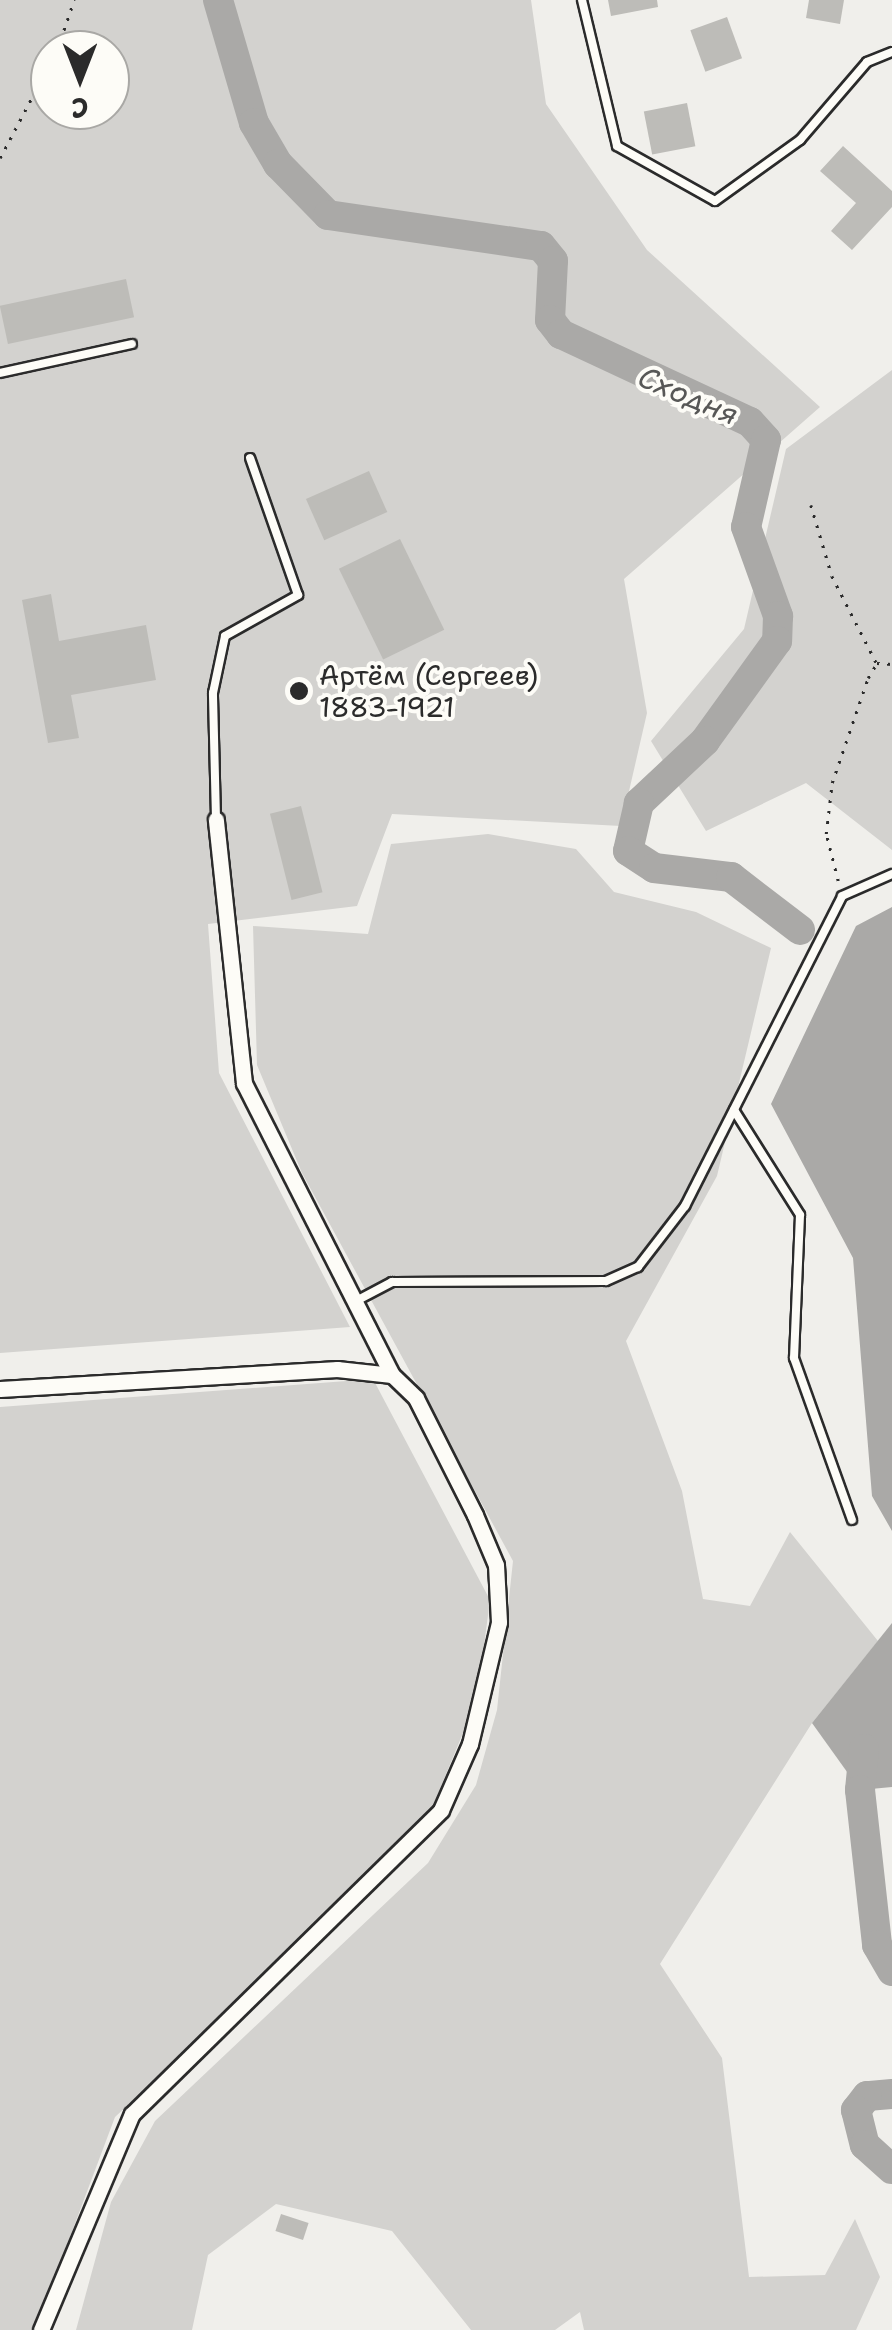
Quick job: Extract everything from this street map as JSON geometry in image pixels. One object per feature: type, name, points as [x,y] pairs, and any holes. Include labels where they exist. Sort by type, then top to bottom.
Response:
[{"type":"street","points":[[41,2330],[132,2114],[411,1849],[470,1744],[499,1622],[496,1565],[416,1398],[392,1375],[244,1084],[216,819]]},
{"type":"street","points":[[0,1388],[336,1368],[392,1375]]},
{"type":"lane","points":[[582,0],[617,146],[715,201],[800,140],[867,62],[892,52]]},
{"type":"lane","points":[[0,373],[132,344]]},
{"type":"lane","points":[[216,819],[214,692],[225,636],[298,595],[250,458]]},
{"type":"lane","points":[[356,1302],[392,1282],[606,1281],[638,1267],[685,1206],[842,896],[892,874]]},
{"type":"lane","points":[[734,1110],[800,1215],[794,1358],[852,1520]]},
{"type":"path","points":[[64,30],[74,0]]},
{"type":"path","points":[[0,158],[30,101]]},
{"type":"path","points":[[811,505],[832,576],[877,663],[832,783],[826,834],[842,896]]},
{"type":"path","points":[[877,663],[892,664]]},
{"type":"shaded area","points":[[0,0],[531,0],[546,104],[647,250],[820,407],[624,579],[647,713],[621,826],[392,814],[357,906],[208,924],[219,1073],[350,1327],[0,1353]]},
{"type":"shaded area","points":[[892,370],[892,850],[806,783],[706,831],[651,741],[744,629],[786,449]]},
{"type":"shaded area","points":[[488,834],[576,849],[614,892],[696,912],[771,948],[717,1176],[626,1341],[682,1491],[703,1599],[750,1606],[790,1532],[878,1641],[812,1723],[660,1964],[722,2058],[749,2277],[825,2275],[855,2219],[880,2277],[856,2330],[584,2330],[580,2312],[555,2330],[471,2330],[392,2231],[276,2204],[208,2255],[192,2330],[76,2330],[111,2202],[155,2121],[428,1863],[476,1785],[497,1710],[513,1561],[302,1173],[257,1065],[253,926],[368,934],[391,844]]},
{"type":"shaded area","points":[[892,907],[892,1531],[872,1496],[853,1258],[771,1104],[856,926]]},
{"type":"shaded area","points":[[373,1379],[490,1600],[477,1699],[423,1830],[115,2117],[35,2330],[0,2330],[0,1407]]},
{"type":"shaded area","points":[[892,1623],[892,1787],[860,1790],[812,1723]]},
{"type":"building","points":[[608,0],[657,0],[658,7],[611,16]]},
{"type":"building","points":[[809,0],[844,0],[840,24],[806,18]]},
{"type":"building","points":[[727,17],[742,58],[705,72],[690,30]]},
{"type":"building","points":[[687,103],[695,146],[652,155],[644,111]]},
{"type":"building","points":[[843,146],[892,191],[892,207],[852,250],[831,231],[856,203],[820,171]]},
{"type":"building","points":[[126,279],[134,317],[8,344],[0,306]]},
{"type":"building","points":[[369,471],[387,512],[324,540],[306,499]]},
{"type":"building","points":[[400,539],[444,630],[383,660],[339,569]]},
{"type":"building","points":[[51,594],[59,641],[146,625],[156,680],[71,695],[79,738],[48,743],[22,600]]},
{"type":"building","points":[[301,806],[323,892],[291,900],[270,814]]},
{"type":"building","points":[[281,2214],[309,2223],[303,2240],[275,2231]]},
{"type":"waterway","name":"Сходня","points":[[218,0],[254,123],[278,164],[328,215],[541,246],[553,261],[550,320],[561,334],[750,422],[766,440],[746,527],[778,616],[777,641],[705,741],[639,803],[628,851],[654,868],[731,877],[800,930]]},
{"type":"waterway","name":"Сходня","points":[[864,1749],[860,1790],[877,1945],[892,1971]]},
{"type":"waterway","name":"Сходня","points":[[892,2094],[867,2096],[856,2110],[865,2145],[892,2169]]},
{"type":"place","name":"Артём (Сергеев) 1883-1921","points":[[299,691]]}]
